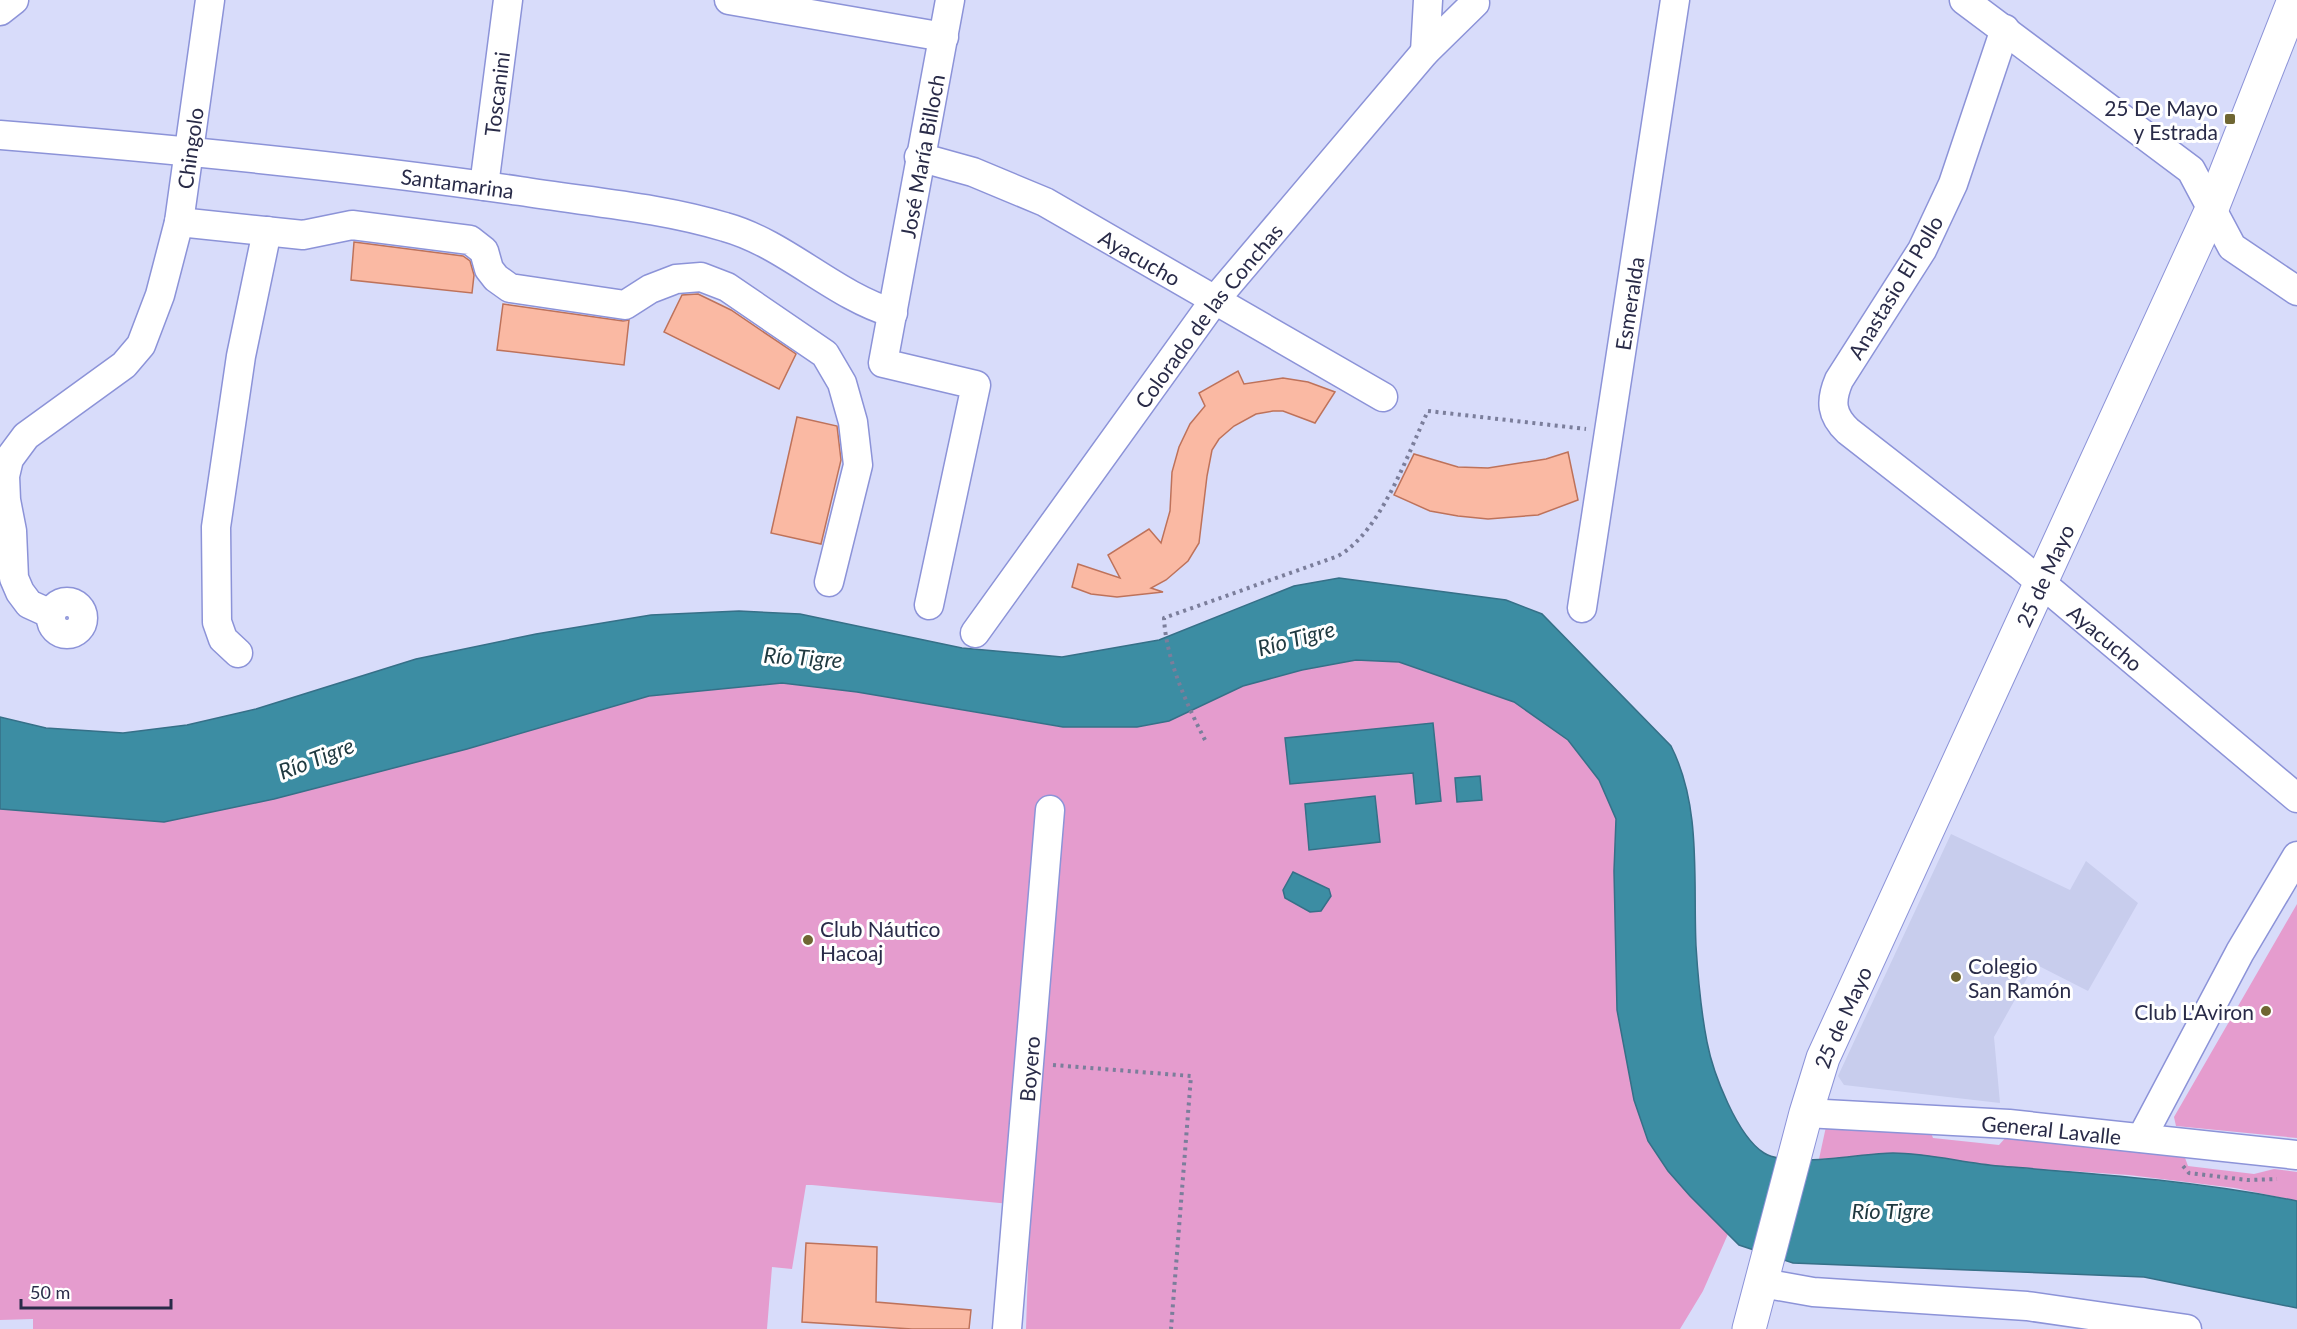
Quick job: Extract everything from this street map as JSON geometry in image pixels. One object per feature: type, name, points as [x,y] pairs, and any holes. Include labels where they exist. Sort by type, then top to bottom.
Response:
[{"type":"main road","name":"25 de Mayo","points":[[1749,1329],[1795,1151],[1823,1058],[2211,212],[2294,0]]},
{"type":"street","points":[[0,11],[14,0]]},
{"type":"street","name":"Chingolo","points":[[51,615],[29,604],[14,578],[12,531],[6,500],[5,476],[9,459],[32,432],[124,364],[141,345],[160,295],[179,222],[187,150],[210,0]]},
{"type":"street","name":"Toscanini","points":[[484,186],[508,0]]},
{"type":"street","points":[[729,0],[944,37]]},
{"type":"street","name":"José María Billoch","points":[[929,605],[976,385],[883,363],[919,157],[950,0]]},
{"type":"street","points":[[1425,52],[1428,0]]},
{"type":"street","points":[[1445,0],[1460,4],[1484,1]]},
{"type":"street","name":"Esmeralda","points":[[1582,608],[1675,0]]},
{"type":"street","points":[[1964,0],[2191,170],[2211,212],[2232,247],[2297,291]]},
{"type":"street","name":"Colorado de las Conchas","points":[[975,633],[1214,301],[1425,52],[1484,1]]},
{"type":"street","name":"Anastasio El Pollo","points":[[1832,408],[1833,393],[1839,380],[1922,250],[1953,184],[2005,29]]},
{"type":"street","name":"Santamarina","points":[[0,135],[187,150],[484,186],[680,215],[728,227],[772,248],[865,304],[893,313]]},
{"type":"street","name":"Ayacucho","points":[[919,157],[973,172],[1045,202],[1383,397]]},
{"type":"street","points":[[179,222],[303,235],[352,225],[470,240],[484,251],[489,269],[496,278],[510,288],[625,305],[650,289],[676,279],[701,277],[727,286],[825,354],[842,383],[854,422],[858,465],[829,582]]},
{"type":"street","points":[[238,653],[223,639],[216,622],[216,527],[241,356],[267,231]]},
{"type":"street","name":"Ayacucho","points":[[1832,408],[1837,421],[1848,431],[2042,584],[2297,798]]},
{"type":"street","name":"Boyero","points":[[1007,1329],[1050,810]]},
{"type":"street","points":[[2142,1137],[2240,952],[2297,856]]},
{"type":"street","name":"General Lavalle","points":[[1806,1113],[2009,1124],[2297,1155]]},
{"type":"street","points":[[1764,1273],[1813,1292],[2026,1306],[2187,1329]]},
{"type":"path","points":[[1205,740],[1191,713],[1165,637],[1164,618],[1338,556],[1353,548],[1388,495],[1428,411],[1609,431]]},
{"type":"path","points":[[1029,1063],[1191,1076],[1171,1329]]},
{"type":"shaded area","name":"Club Náutico Hacoaj","points":[[1356,660],[1399,662],[1514,702],[1568,740],[1599,780],[1616,819],[1614,871],[1668,1171],[1728,1234],[1703,1291],[1680,1329],[1026,1329],[1030,1206],[812,1185],[806,1185],[792,1269],[772,1267],[767,1329],[33,1329],[33,1319],[0,1320],[0,809],[164,822],[467,749],[649,696],[782,683],[857,692],[1062,727],[1169,721],[1243,686],[1302,670]]},
{"type":"shaded area","name":"Colegio San Ramón","points":[[1951,834],[2070,890],[2086,861],[2138,903],[2088,991],[2035,964],[1994,1037],[2000,1103],[1844,1085],[1838,1076]]},
{"type":"shaded area","name":"Club L'Aviron","points":[[2297,904],[2297,1138],[2176,1126],[2174,1117]]},
{"type":"shaded area","points":[[1827,1122],[1930,1130],[1933,1138],[1999,1145],[2008,1135],[2184,1155],[2188,1166],[2254,1174],[2274,1169],[2297,1172],[2297,1201],[2235,1188],[2129,1175],[1996,1166],[1895,1153],[1819,1159]]},
{"type":"water","name":"Río Tigre","points":[[1339,578],[1506,600],[1542,614],[1671,746],[1681,769],[1692,819],[1697,958],[1707,1042],[1721,1086],[1736,1119],[1754,1145],[1764,1153],[1776,1158],[1791,1160],[1893,1153],[1919,1155],[1999,1166],[2186,1183],[2297,1201],[2297,1308],[2144,1277],[1793,1263],[1739,1245],[1668,1171],[1648,1141],[1634,1100],[1617,1010],[1614,871],[1616,819],[1599,780],[1568,740],[1514,702],[1399,662],[1356,660],[1302,670],[1243,686],[1169,721],[1137,727],[1063,727],[857,692],[782,683],[649,696],[467,749],[274,799],[164,822],[0,809],[0,717],[46,728],[123,733],[187,725],[256,709],[416,659],[536,634],[651,615],[739,611],[800,614],[962,648],[1062,657],[1159,640],[1294,586]]},
{"type":"water","points":[[1433,723],[1441,801],[1416,804],[1413,773],[1290,784],[1285,738]]},
{"type":"water","points":[[1480,776],[1482,800],[1457,802],[1455,778]]},
{"type":"water","points":[[1375,796],[1380,842],[1309,850],[1305,804]]},
{"type":"water","points":[[1293,872],[1329,889],[1331,896],[1321,911],[1310,912],[1285,898],[1283,890]]},
{"type":"building","points":[[354,242],[463,256],[470,261],[474,275],[472,293],[351,280]]},
{"type":"building","points":[[698,294],[731,310],[796,354],[779,389],[664,332],[682,295]]},
{"type":"building","points":[[503,304],[629,320],[624,365],[497,350]]},
{"type":"building","points":[[1238,371],[1244,384],[1283,378],[1308,382],[1335,392],[1315,423],[1283,411],[1273,411],[1256,414],[1234,426],[1219,439],[1212,450],[1207,476],[1199,543],[1188,561],[1166,580],[1151,588],[1163,592],[1117,597],[1091,594],[1072,587],[1078,564],[1120,578],[1108,555],[1149,529],[1161,543],[1170,511],[1172,472],[1179,447],[1190,424],[1205,406],[1199,393]]},
{"type":"building","points":[[797,417],[837,426],[841,460],[821,544],[771,533]]},
{"type":"building","points":[[1568,452],[1578,500],[1538,515],[1488,519],[1458,516],[1430,511],[1394,495],[1414,454],[1458,467],[1488,468],[1546,459]]},
{"type":"building","points":[[806,1243],[877,1247],[876,1302],[971,1310],[969,1329],[912,1329],[802,1322]]},
{"type":"place","name":"25 De Mayo y Estrada","points":[[2230,119]]},
{"type":"place","name":"Club Náutico Hacoaj","points":[[808,940]]},
{"type":"place","name":"Colegio San Ramón","points":[[1956,977]]},
{"type":"place","name":"Club L'Aviron","points":[[2266,1011]]}]
